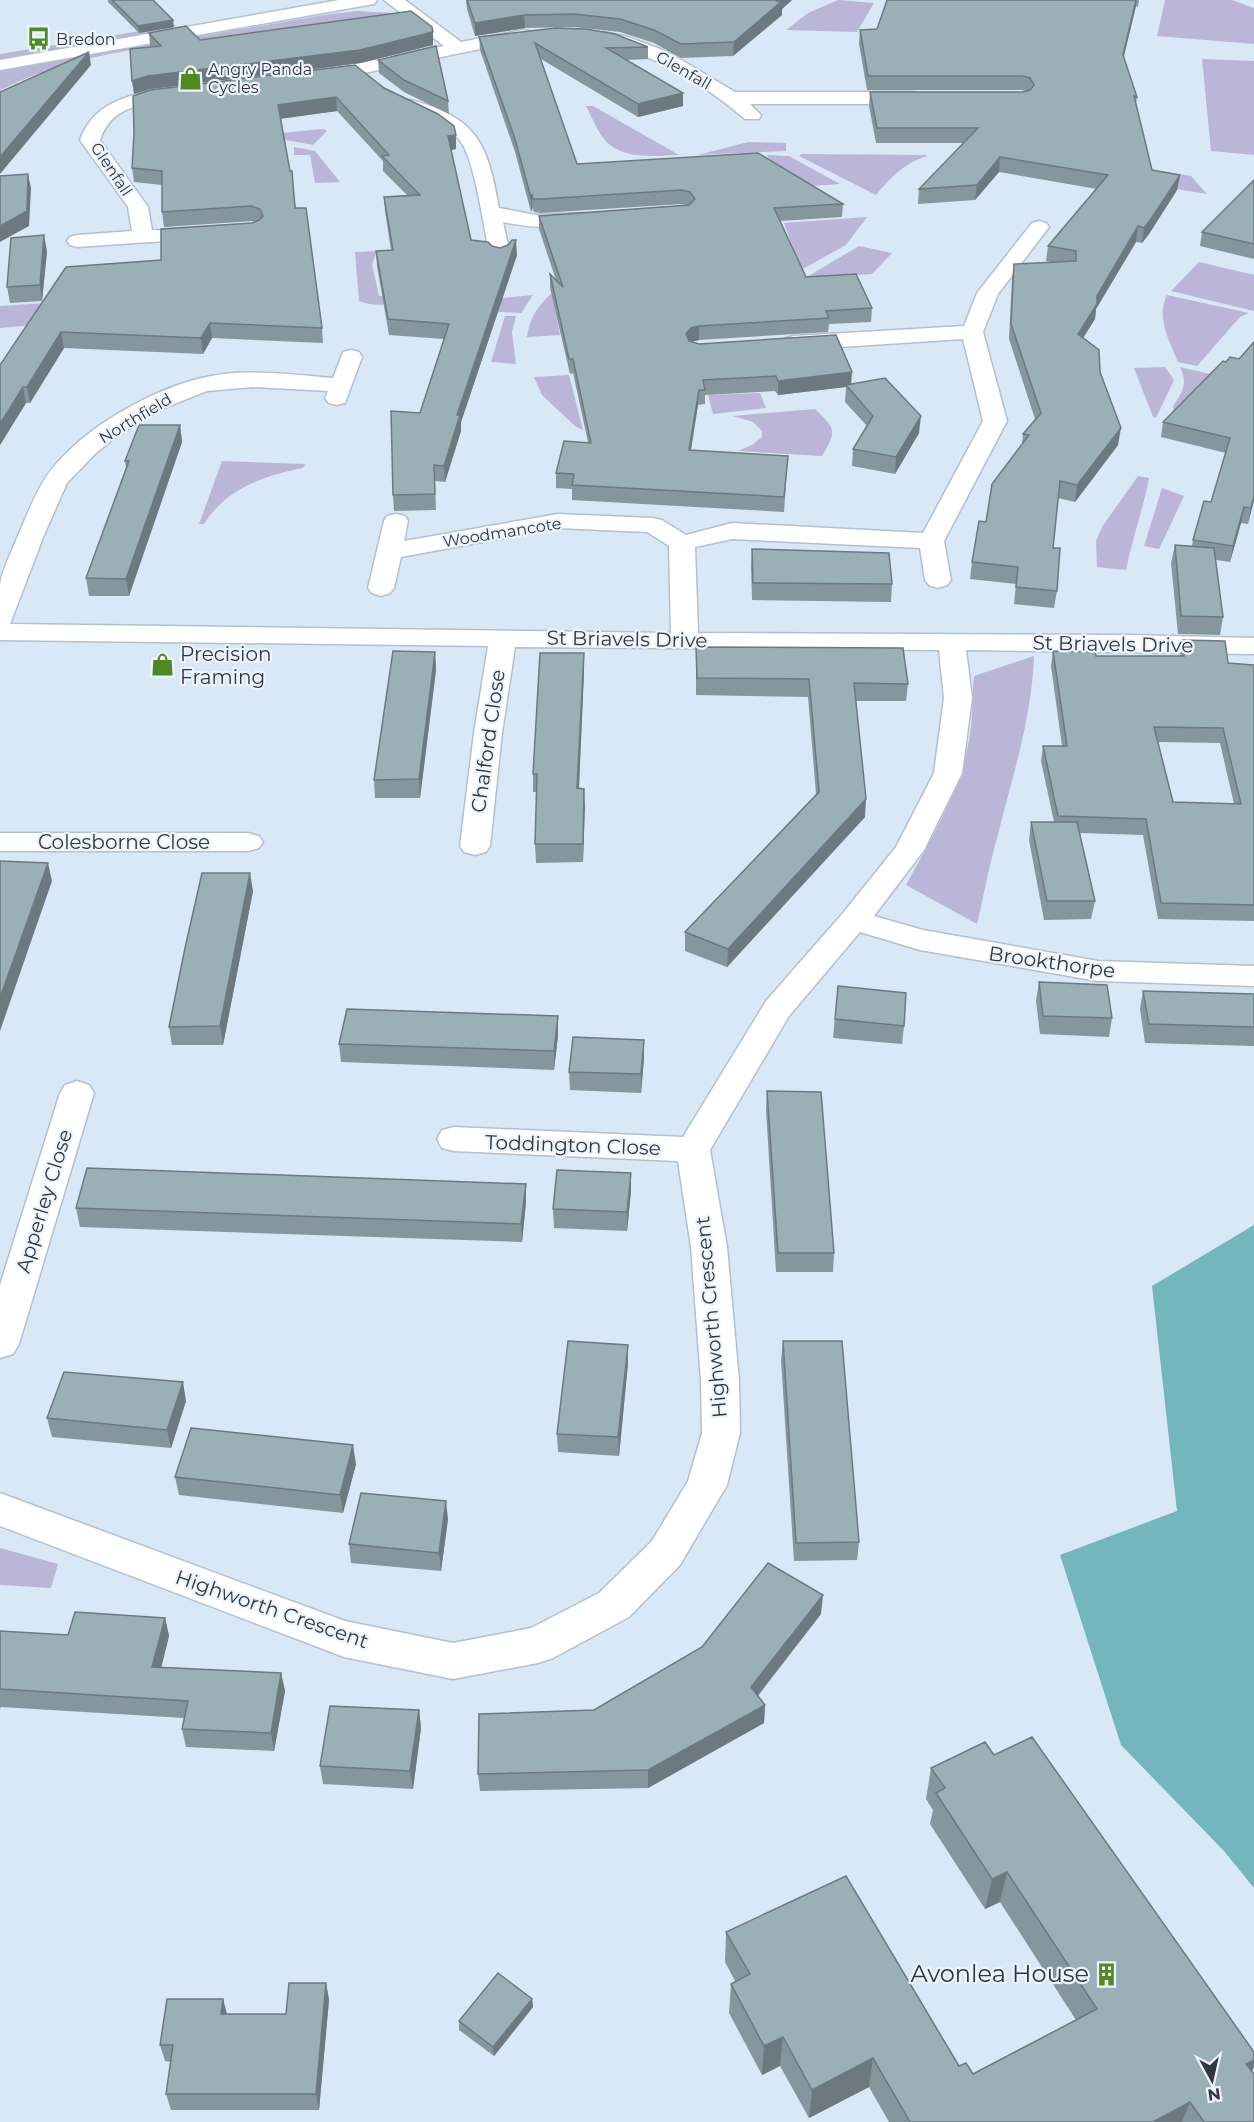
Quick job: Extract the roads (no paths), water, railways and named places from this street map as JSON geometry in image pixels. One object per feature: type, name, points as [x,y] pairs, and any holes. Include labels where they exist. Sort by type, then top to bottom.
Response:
[{"type":"street","points":[[0,49],[230,7],[286,0]]},
{"type":"street","points":[[0,65],[368,0]]},
{"type":"street","points":[[393,0],[456,47]]},
{"type":"street","points":[[230,7],[247,22]]},
{"type":"street","points":[[302,77],[368,76],[456,47],[525,35],[545,34]]},
{"type":"street","name":"Glenfall","points":[[586,35],[619,39],[647,49],[733,98],[752,115]]},
{"type":"street","name":"Glenfall","points":[[143,236],[138,207],[90,140],[93,127],[103,116],[120,106],[150,97],[197,91]]},
{"type":"street","points":[[397,98],[455,125],[469,137],[479,155],[500,255]]},
{"type":"street","name":"Glenfall","points":[[733,98],[937,98]]},
{"type":"street","points":[[490,212],[511,220],[599,218]]},
{"type":"street","points":[[938,580],[931,542],[995,421],[972,332],[988,294],[1039,227]]},
{"type":"street","points":[[77,241],[187,233]]},
{"type":"street","points":[[770,345],[972,332]]},
{"type":"street","name":"Northfield","points":[[0,619],[32,531],[56,481],[102,436],[136,414],[180,392],[221,381],[339,391],[351,357]]},
{"type":"street","points":[[381,588],[396,521]]},
{"type":"street","name":"Woodmancote","points":[[391,551],[558,521],[652,525],[682,543]]},
{"type":"street","points":[[685,641],[682,610],[682,543],[732,531],[931,542]]},
{"type":"street","name":"St Briavels Drive","points":[[0,632],[1254,646]]},
{"type":"street","name":"Chalford Close","points":[[475,846],[488,733],[503,638]]},
{"type":"street","points":[[693,1150],[777,1009],[854,920],[909,850],[948,773],[958,698],[952,642]]},
{"type":"street","name":"Colesborne Close","points":[[0,842],[248,842]]},
{"type":"street","name":"Brookthorpe","points":[[854,920],[920,940],[1098,971],[1254,976]]},
{"type":"street","name":"Apperley Close","points":[[0,1344],[77,1093]]},
{"type":"street","name":"Toddington Close","points":[[454,1139],[693,1150]]},
{"type":"street","name":"Highworth Crescent","points":[[0,1509],[344,1639],[453,1661],[538,1645],[614,1605],[666,1553],[707,1485],[721,1433],[720,1381],[709,1247],[693,1150]]},
{"type":"place","name":"Bredon","points":[[38,39]]},
{"type":"place","name":"Angry Panda Cycles","points":[[190,78]]},
{"type":"place","name":"Precision Framing","points":[[162,665]]},
{"type":"place","name":"Avonlea House","points":[[1107,1974]]}]
